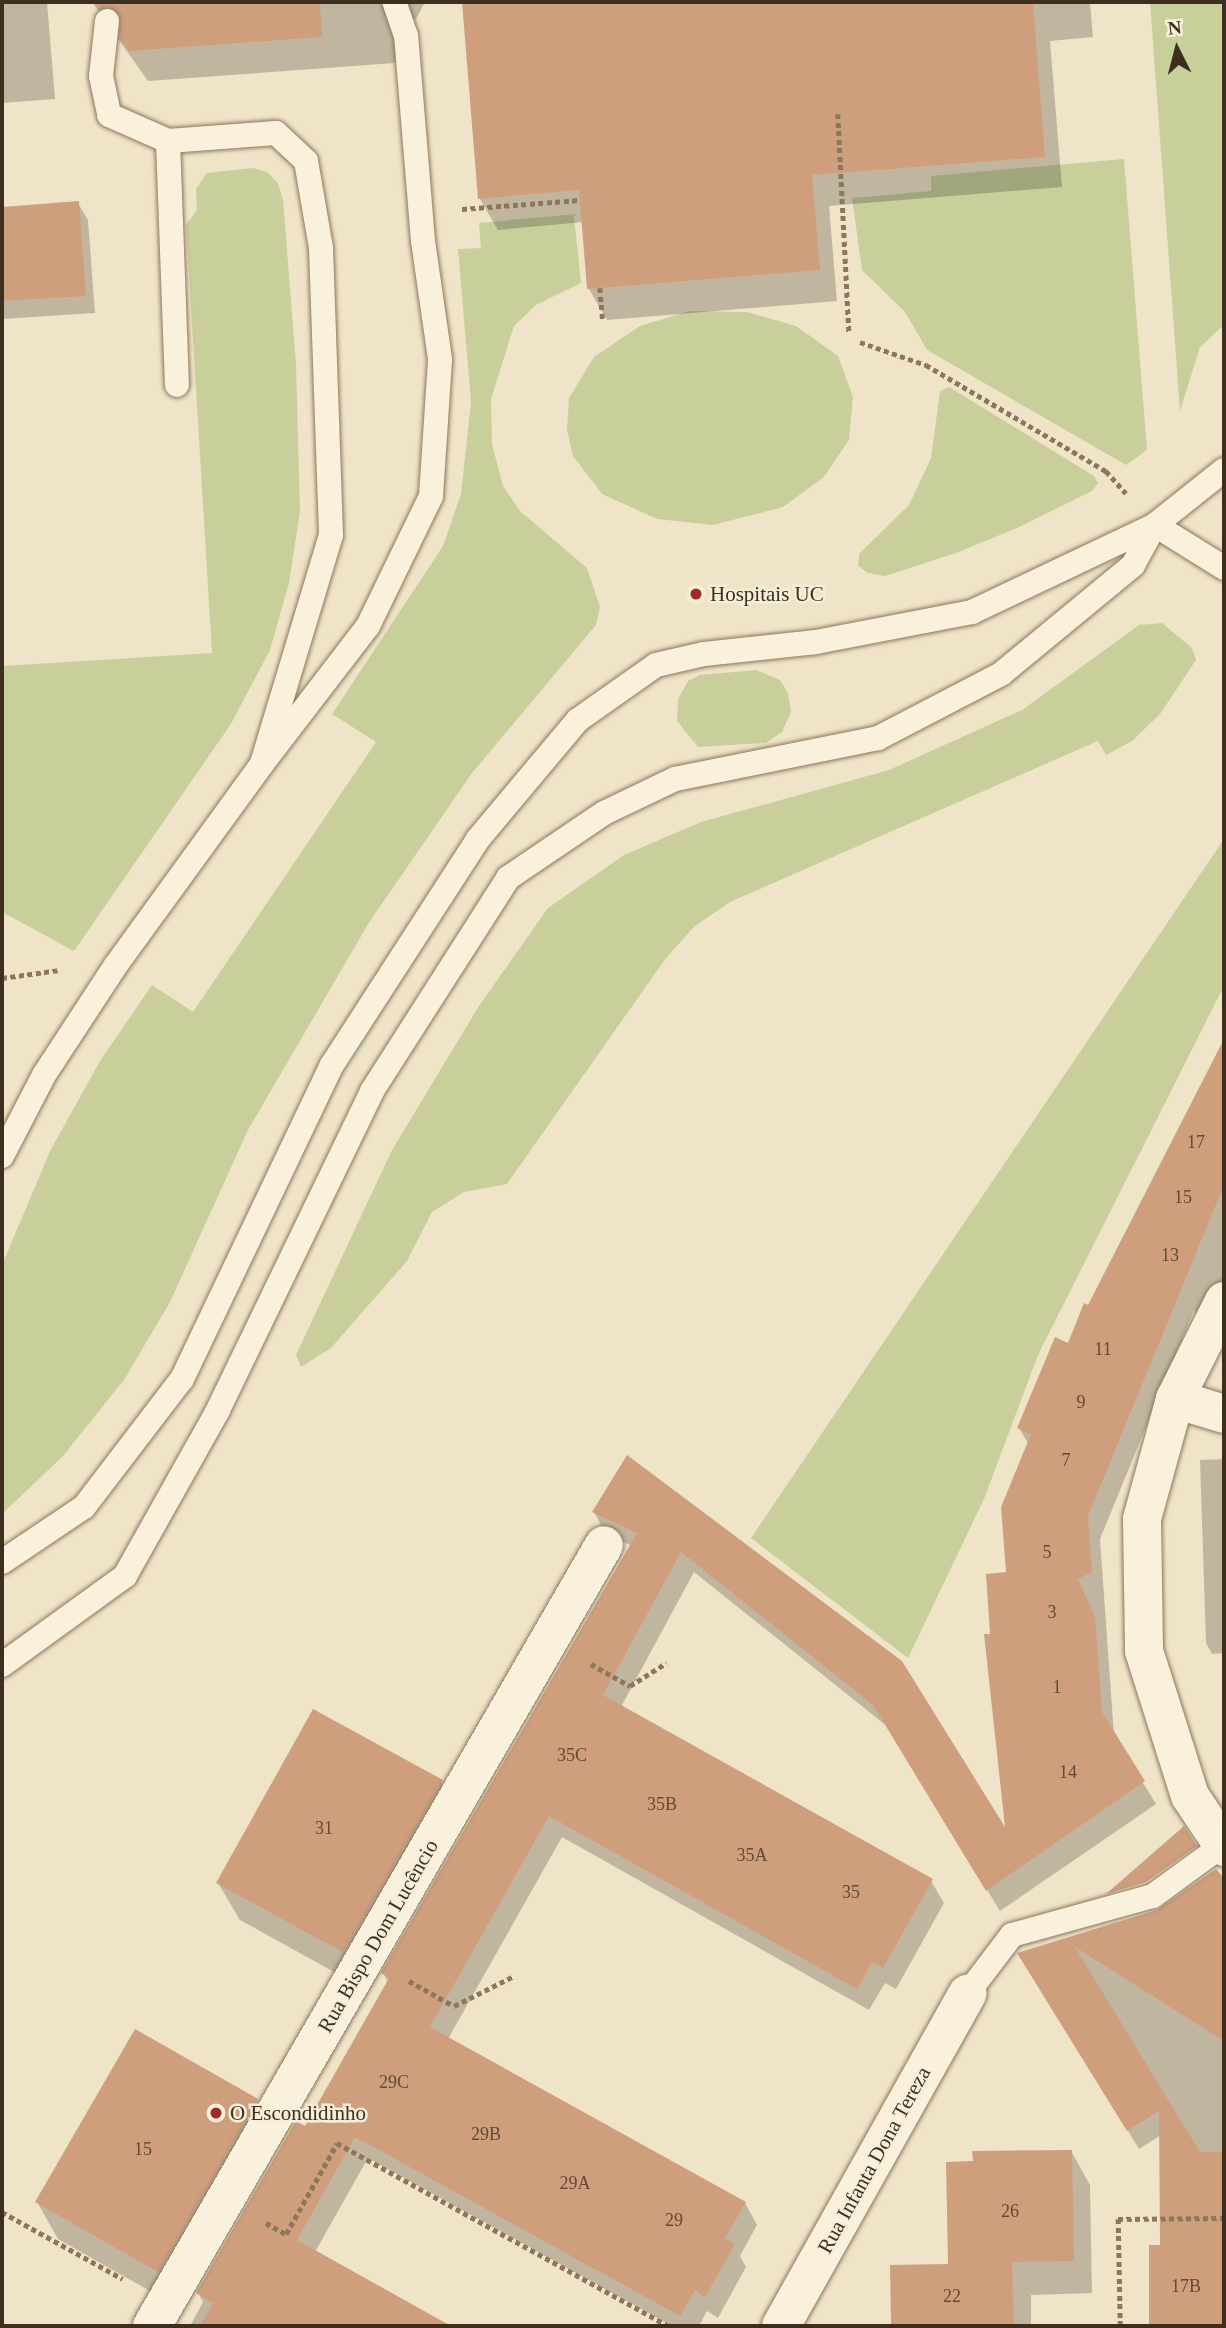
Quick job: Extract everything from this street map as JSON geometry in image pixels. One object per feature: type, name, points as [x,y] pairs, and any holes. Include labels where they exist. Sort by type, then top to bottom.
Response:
[{"type":"street","points":[[1224,1301],[1175,1399],[1142,1519],[1144,1651],[1190,1796],[1224,1845]]},
{"type":"street","points":[[1175,1399],[1224,1414]]},
{"type":"street","name":"Rua Bispo Dom Lucêncio","points":[[159,2315],[604,1545]]},
{"type":"street","name":"Rua Infanta Dona Tereza","points":[[781,2326],[967,1994]]},
{"type":"lane","points":[[2,1156],[44,1075],[116,965],[262,764],[368,626],[431,496],[440,359],[423,241],[407,36],[394,2]]},
{"type":"lane","points":[[107,21],[102,76],[109,115],[167,141],[276,133],[306,161],[321,248],[331,535],[262,764]]},
{"type":"lane","points":[[167,141],[177,385]]},
{"type":"lane","points":[[2,1562],[85,1507],[182,1379],[332,1065],[478,839],[578,720],[656,665],[704,654],[816,642],[972,611],[1155,525],[1224,470]]},
{"type":"lane","points":[[1155,525],[1224,568]]},
{"type":"lane","points":[[2,1665],[125,1576],[218,1410],[372,1091],[508,878],[604,813],[675,779],[878,738],[1001,674],[1133,565],[1155,525]]},
{"type":"lane","points":[[967,1994],[1012,1935],[1153,1896],[1224,1845]]},
{"type":"path","points":[[838,114],[849,333]]},
{"type":"path","points":[[480,208],[580,200]]},
{"type":"path","points":[[600,288],[603,321]]},
{"type":"path","points":[[860,342],[926,365],[1106,471],[1155,525]]},
{"type":"path","points":[[629,1686],[666,1663]]},
{"type":"path","points":[[454,2006],[512,1977]]},
{"type":"path","points":[[261,2220],[286,2234],[337,2143],[669,2326]]},
{"type":"path","points":[[2,2211],[159,2315]]},
{"type":"path","points":[[1120,2326],[1118,2219],[1224,2218]]},
{"type":"green space","points":[[1150,2],[1224,2],[1224,325],[1200,347],[1180,411]]},
{"type":"green space","points":[[1124,159],[1147,450],[1126,465],[927,350],[905,312],[862,270],[852,198],[931,191],[931,176]]},
{"type":"green space","points":[[253,168],[267,172],[278,183],[283,200],[296,364],[300,511],[289,583],[270,650],[231,724],[74,951],[2,912],[2,666],[212,653],[186,225],[197,210],[196,189],[207,173]]},
{"type":"green space","points":[[577,214],[574,216],[581,283],[536,305],[514,326],[491,399],[492,444],[503,486],[520,511],[587,568],[600,607],[596,625],[472,773],[370,921],[248,1130],[170,1302],[124,1380],[63,1456],[2,1514],[2,1265],[50,1151],[100,1061],[152,985],[193,1012],[376,742],[332,714],[443,546],[461,494],[471,402],[458,249],[481,248],[479,223]]},
{"type":"green space","points":[[689,311],[747,312],[796,326],[838,356],[853,397],[849,440],[824,477],[783,507],[713,525],[657,519],[602,494],[573,456],[567,430],[569,398],[594,357],[640,326]]},
{"type":"green space","points":[[949,387],[1094,476],[1098,483],[1092,491],[1019,527],[956,553],[885,576],[868,573],[858,566],[859,554],[909,505],[931,458],[940,391]]},
{"type":"green space","points":[[1162,623],[1192,648],[1196,660],[1160,714],[1132,741],[1106,755],[1098,741],[730,902],[695,926],[666,958],[507,1184],[464,1192],[432,1212],[407,1261],[331,1348],[301,1367],[296,1355],[392,1150],[479,1006],[548,908],[624,855],[701,822],[889,770],[1022,710],[1139,625]]},
{"type":"green space","points":[[756,670],[780,680],[788,693],[791,712],[782,732],[766,743],[698,747],[677,721],[678,699],[688,681],[700,675]]},
{"type":"green space","points":[[1224,839],[1224,986],[1038,1355],[984,1499],[908,1658],[751,1538]]},
{"type":"building","points":[[94,2],[320,2],[322,37],[129,51],[120,39],[120,14],[109,6],[99,9]]},
{"type":"building","points":[[462,2],[1033,2],[1045,157],[812,175],[820,270],[587,289],[579,190],[478,199]]},
{"type":"building","points":[[79,201],[86,296],[2,301],[2,207]]},
{"type":"building","points":[[1224,1039],[1224,1185],[1088,1516],[1092,1572],[1078,1579],[1095,1617],[1102,1712],[1145,1781],[986,1891],[873,1705],[681,1552],[603,1695],[933,1879],[883,1968],[872,1962],[857,1989],[549,1816],[430,2027],[746,2202],[725,2238],[735,2244],[705,2297],[695,2290],[680,2316],[355,2137],[297,2240],[451,2326],[200,2326],[213,2303],[196,2293],[296,2121],[305,2126],[389,1978],[381,1973],[637,1533],[592,1512],[627,1455],[902,1661],[1005,1827],[984,1634],[990,1634],[986,1574],[1006,1572],[1001,1507],[1031,1434],[1017,1428],[1055,1337],[1068,1343],[1084,1303],[1088,1305]]},
{"type":"building","points":[[313,1709],[443,1780],[343,1952],[216,1883]]},
{"type":"building","points":[[1184,1826],[1197,1846],[1146,1882],[1106,1894]]},
{"type":"building","points":[[1216,1869],[1224,1878],[1224,2041],[1075,1947],[1200,2152],[1224,2152],[1224,2326],[1149,2326],[1149,2245],[1160,2245],[1159,2111],[1127,2131],[1017,1953],[1157,1910]]},
{"type":"building","points":[[135,2029],[258,2099],[158,2272],[35,2202]]},
{"type":"building","points":[[1072,2150],[1074,2261],[1012,2262],[1014,2326],[891,2326],[890,2265],[948,2264],[946,2162],[973,2161],[972,2151]]},
{"type":"place","name":"Hospitais UC","points":[[696,594]]},
{"type":"place","name":"O Escondidinho","points":[[216,2113]]}]
